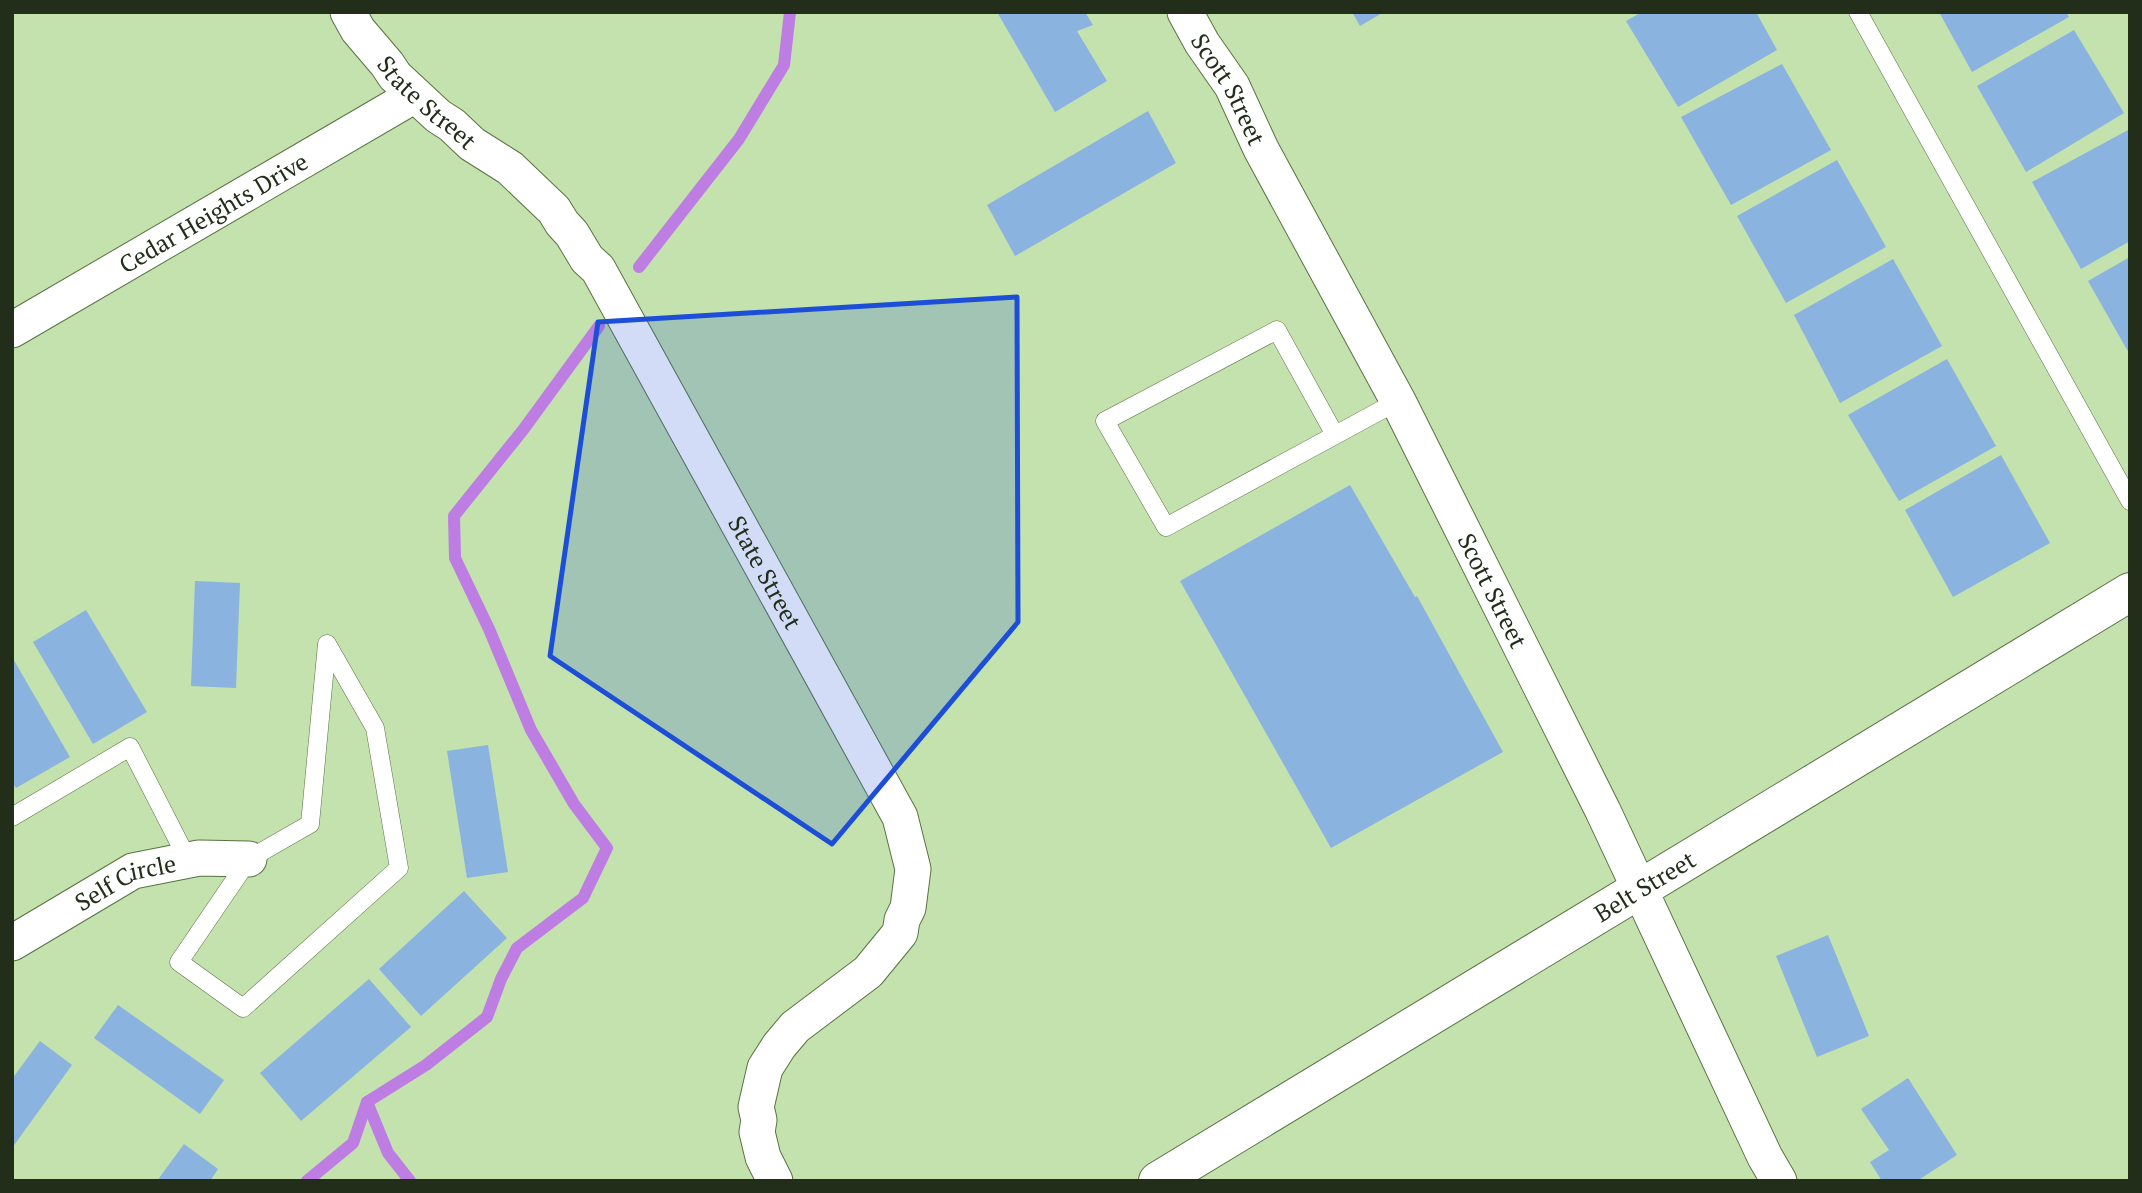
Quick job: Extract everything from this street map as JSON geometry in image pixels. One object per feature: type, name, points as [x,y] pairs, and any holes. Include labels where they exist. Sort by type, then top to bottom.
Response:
[{"type":"street","name":"State Street","points":[[348,12],[358,30],[395,76],[472,144],[510,168],[554,210],[587,259],[598,269],[900,817],[913,869],[908,908],[900,933],[868,972],[795,1027],[765,1068],[756,1107],[759,1120],[757,1132],[763,1157],[775,1181]]},
{"type":"street","name":"Scott Street","points":[[1185,12],[1202,43],[1232,86],[1261,149],[1398,401],[1640,888],[1765,1157],[1779,1181]]},
{"type":"street","name":"Cedar Heights Drive","points":[[12,330],[415,95]]},
{"type":"street","name":"Belt Street","points":[[1158,1181],[2130,592]]},
{"type":"street","name":"Self Circle","points":[[12,943],[133,871],[199,858],[249,859]]},
{"type":"lane","points":[[1858,12],[2130,501]]},
{"type":"lane","points":[[1335,435],[1277,330],[1105,421],[1166,527],[1398,401]]},
{"type":"lane","points":[[327,644],[375,727],[399,868],[243,1008],[179,962],[249,859],[310,824],[327,644]]},
{"type":"lane","points":[[12,817],[130,747],[188,860]]},
{"type":"highlighted area","points":[[1017,297],[1018,622],[832,844],[550,656],[598,322]]},
{"type":"building","points":[[997,12],[1085,12],[1093,25],[1077,31],[1107,81],[1055,112]]},
{"type":"building","points":[[1352,12],[1384,12],[1360,26]]},
{"type":"building","points":[[1642,12],[1756,12],[1777,50],[1678,107],[1626,21]]},
{"type":"building","points":[[1939,12],[2066,12],[2069,17],[1972,72]]},
{"type":"building","points":[[2074,30],[2124,113],[2026,172],[1977,86]]},
{"type":"building","points":[[1782,64],[1831,150],[1731,205],[1681,117]]},
{"type":"building","points":[[1148,111],[1176,163],[1015,256],[987,205]]},
{"type":"building","points":[[2130,129],[2130,241],[2081,269],[2032,182]]},
{"type":"building","points":[[1837,160],[1886,247],[1786,303],[1737,216]]},
{"type":"building","points":[[2130,257],[2130,355],[2088,281]]},
{"type":"building","points":[[1893,259],[1942,346],[1840,403],[1794,315]]},
{"type":"building","points":[[1947,359],[1996,446],[1899,501],[1848,415]]},
{"type":"building","points":[[2001,455],[2050,543],[1953,597],[1905,510]]},
{"type":"building","points":[[1350,485],[1415,597],[1417,596],[1503,752],[1331,848],[1180,581]]},
{"type":"building","points":[[195,581],[240,583],[236,688],[191,686]]},
{"type":"building","points":[[86,610],[147,712],[93,744],[33,642]]},
{"type":"building","points":[[12,657],[70,757],[16,788],[12,782]]},
{"type":"building","points":[[488,745],[508,872],[467,878],[447,751]]},
{"type":"building","points":[[464,891],[507,938],[421,1016],[379,969]]},
{"type":"building","points":[[1828,935],[1869,1036],[1817,1057],[1776,956]]},
{"type":"building","points":[[369,979],[411,1027],[301,1121],[260,1073]]},
{"type":"building","points":[[118,1005],[224,1080],[200,1114],[94,1038]]},
{"type":"building","points":[[40,1041],[72,1065],[12,1148],[12,1079]]},
{"type":"building","points":[[1908,1078],[1957,1155],[1917,1181],[1882,1181],[1870,1162],[1889,1150],[1861,1109]]},
{"type":"building","points":[[184,1144],[218,1169],[210,1181],[157,1181]]},
{"type":"waterway","points":[[639,267],[739,139],[784,65],[790,12]]},
{"type":"waterway","points":[[307,1181],[353,1143],[367,1102],[426,1065],[487,1017],[501,979],[517,948],[583,898],[607,848],[574,804],[531,730],[489,629],[455,558],[454,516],[523,430],[599,326]]},
{"type":"waterway","points":[[367,1102],[388,1153],[410,1181]]}]
